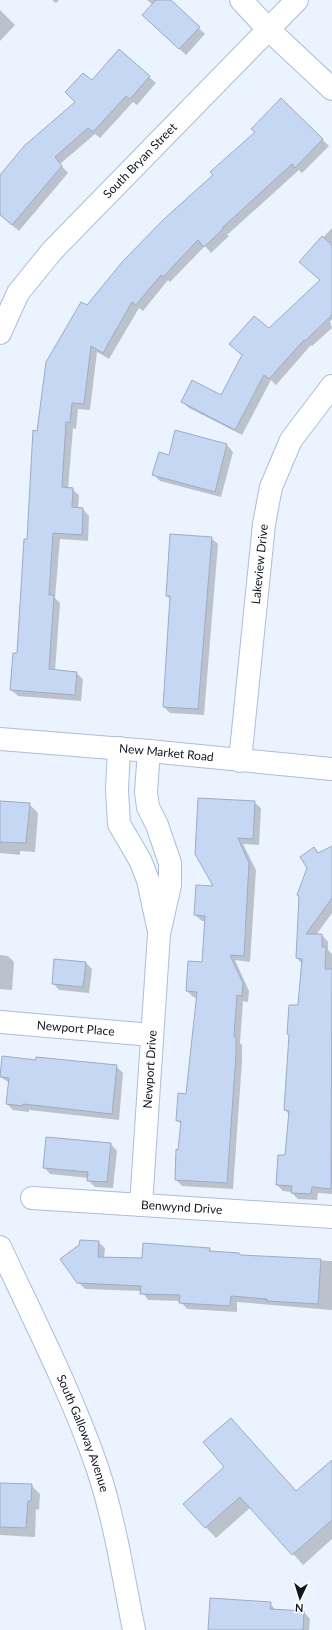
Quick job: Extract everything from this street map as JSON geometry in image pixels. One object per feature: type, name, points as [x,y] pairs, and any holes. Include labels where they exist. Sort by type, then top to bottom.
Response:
[{"type":"street","points":[[241,0],[269,30],[332,89]]},
{"type":"street","name":"South Bryan Street","points":[[0,333],[18,293],[52,251],[297,0]]},
{"type":"street","name":"Lakeview Drive","points":[[240,761],[264,524],[271,487],[291,440],[332,386]]},
{"type":"street","name":"New Market Road","points":[[0,739],[119,748],[332,769]]},
{"type":"street","name":"Newport Drive","points":[[119,748],[116,790],[120,824],[140,860],[148,880],[159,934]]},
{"type":"street","name":"Newport Drive","points":[[141,1205],[159,934],[170,885],[170,863],[157,825],[148,807],[146,792],[149,751]]},
{"type":"street","name":"Newport Place","points":[[0,1022],[152,1035]]},
{"type":"street","name":"Benwynd Drive","points":[[32,1198],[332,1217]]},
{"type":"street","name":"South Galloway Avenue","points":[[0,1248],[74,1407],[97,1468],[114,1526],[134,1630]]},
{"type":"building","points":[[156,0],[171,0],[200,27],[179,49],[142,15]]},
{"type":"building","points":[[119,49],[150,76],[130,99],[126,96],[93,132],[88,128],[55,157],[62,166],[12,225],[0,215],[0,175],[24,146],[75,102],[65,92],[83,73],[92,80]]},
{"type":"building","points":[[281,98],[323,139],[295,168],[292,164],[222,228],[223,229],[204,247],[198,240],[163,277],[161,275],[136,305],[132,302],[103,353],[91,346],[84,404],[72,403],[70,423],[66,422],[62,487],[73,488],[72,507],[83,508],[82,535],[53,533],[49,595],[54,595],[49,669],[77,672],[75,695],[10,690],[13,653],[17,653],[24,539],[27,539],[33,430],[37,431],[46,362],[81,302],[87,305],[123,261],[164,219],[213,175],[210,172],[255,132],[251,129]]},
{"type":"building","points":[[322,236],[332,245],[332,315],[305,341],[304,340],[269,379],[264,375],[235,430],[181,402],[192,380],[221,395],[242,355],[229,344],[254,316],[269,328],[320,280],[299,262]]},
{"type":"building","points":[[175,430],[227,444],[215,492],[152,475],[159,452],[169,455]]},
{"type":"building","points":[[170,534],[212,537],[198,709],[163,707],[170,596],[166,596]]},
{"type":"building","points":[[198,798],[255,801],[253,839],[238,838],[249,863],[244,956],[230,955],[243,983],[242,996],[237,995],[234,1037],[236,1038],[236,1054],[227,1183],[175,1180],[176,1149],[178,1150],[181,1121],[176,1121],[178,1093],[186,1094],[197,992],[186,991],[188,961],[202,962],[205,916],[194,915],[196,885],[213,886],[195,854]]},
{"type":"building","points":[[0,801],[30,803],[26,843],[0,842]]},
{"type":"building","points":[[332,846],[332,898],[306,934],[322,934],[322,947],[326,947],[325,969],[332,969],[331,1189],[312,1187],[311,1194],[291,1193],[292,1186],[276,1185],[278,1155],[285,1155],[289,1111],[284,1110],[289,1035],[287,1034],[289,1005],[298,1005],[302,959],[296,958],[299,896],[297,895],[307,868],[300,857],[314,847],[318,853]]},
{"type":"building","points":[[54,959],[86,962],[83,987],[52,984]]},
{"type":"building","points":[[2,1056],[36,1060],[36,1057],[117,1065],[112,1114],[23,1104],[23,1106],[6,1104],[9,1078],[0,1077]]},
{"type":"building","points":[[46,1137],[111,1143],[107,1182],[87,1181],[88,1172],[43,1168]]},
{"type":"building","points":[[80,1240],[99,1241],[98,1257],[142,1258],[143,1243],[210,1248],[209,1251],[239,1253],[241,1255],[321,1259],[318,1304],[267,1301],[267,1299],[231,1296],[230,1306],[179,1303],[180,1295],[140,1294],[141,1286],[77,1283],[60,1259],[79,1245]]},
{"type":"building","points":[[231,1418],[296,1491],[332,1460],[332,1520],[292,1555],[240,1497],[205,1528],[183,1504],[224,1467],[203,1442]]},
{"type":"building","points":[[0,1483],[32,1484],[31,1501],[28,1501],[26,1528],[0,1527]]},
{"type":"building","points":[[210,1598],[271,1602],[270,1609],[304,1611],[303,1630],[208,1630]]}]
